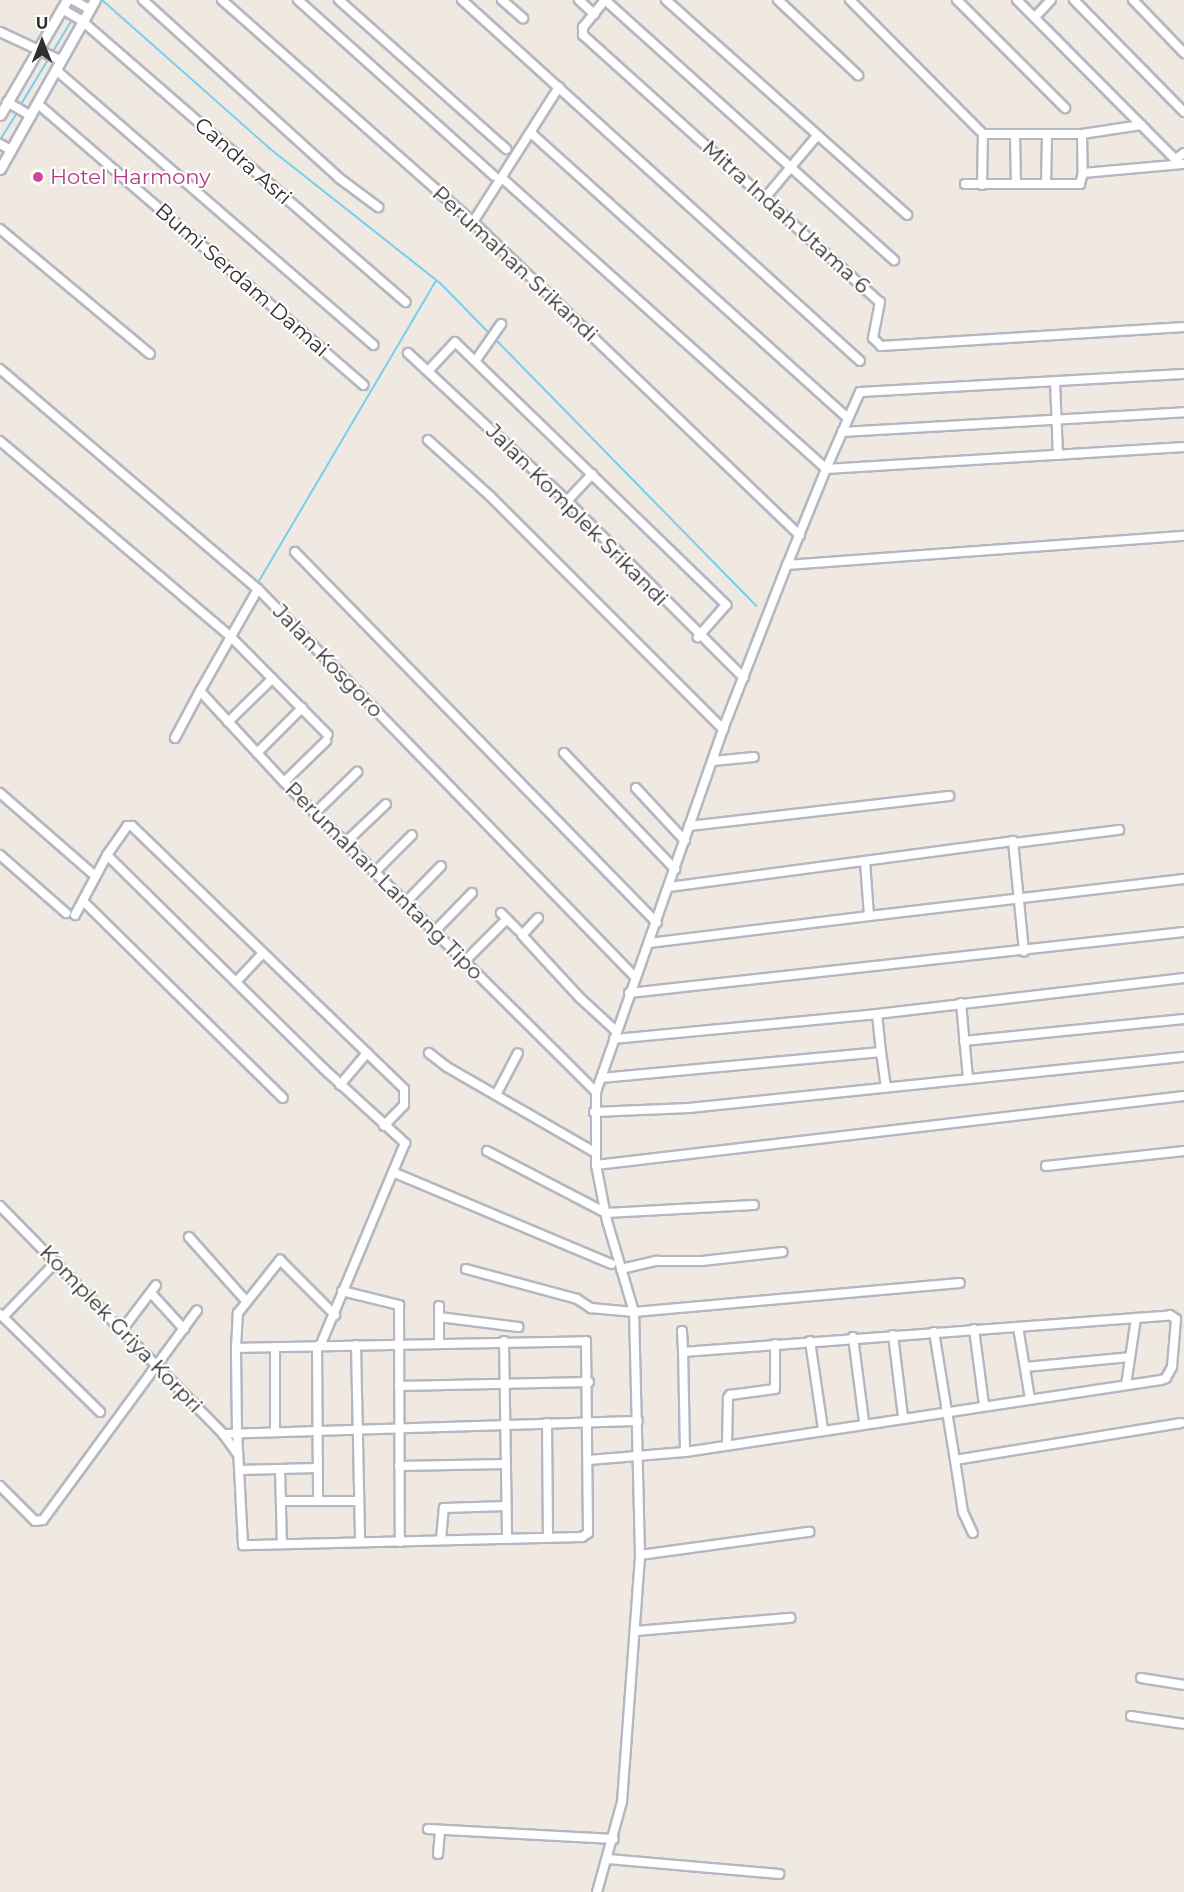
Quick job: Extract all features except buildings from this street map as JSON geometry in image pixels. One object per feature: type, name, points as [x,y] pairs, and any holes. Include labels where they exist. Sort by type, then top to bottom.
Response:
[{"type":"street","points":[[73,0],[86,7]]},
{"type":"street","points":[[0,169],[6,147],[28,114],[38,104],[79,19],[86,7],[95,0]]},
{"type":"street","points":[[143,0],[339,178],[378,207]]},
{"type":"street","name":"Perumahan Srikandi","points":[[222,0],[473,222],[800,536]]},
{"type":"street","points":[[298,0],[826,469],[1184,447]]},
{"type":"street","points":[[339,0],[506,150]]},
{"type":"street","points":[[462,0],[860,361]]},
{"type":"street","points":[[502,0],[524,18]]},
{"type":"street","points":[[579,0],[594,14]]},
{"type":"street","name":"Mitra Indah Utama 6","points":[[894,260],[605,0],[583,27],[583,35],[880,302],[873,338],[881,346],[1184,327]]},
{"type":"street","points":[[666,0],[816,137],[908,215]]},
{"type":"street","points":[[778,0],[858,75]]},
{"type":"street","points":[[850,0],[980,131]]},
{"type":"street","points":[[957,0],[1065,108]]},
{"type":"street","points":[[1017,0],[1180,163]]},
{"type":"street","points":[[1035,17],[1051,0]]},
{"type":"street","points":[[1074,0],[1184,112]]},
{"type":"street","points":[[1133,0],[1184,53]]},
{"type":"street","points":[[0,115],[9,104],[65,7]]},
{"type":"street","name":"Candra Asri","points":[[65,7],[405,302]]},
{"type":"street","points":[[0,32],[58,59]]},
{"type":"street","points":[[56,70],[373,345]]},
{"type":"street","points":[[473,222],[498,177],[531,133],[559,87]]},
{"type":"street","points":[[9,104],[28,114]]},
{"type":"street","name":"Bumi Serdam Damai","points":[[38,104],[364,385]]},
{"type":"street","points":[[982,185],[983,134],[1015,136],[1082,134],[1142,124]]},
{"type":"street","points":[[531,133],[848,418]]},
{"type":"street","points":[[965,184],[1080,184],[1083,173],[1082,134]]},
{"type":"street","points":[[1046,184],[1047,135]]},
{"type":"street","points":[[1015,136],[1016,184]]},
{"type":"street","points":[[765,198],[816,137]]},
{"type":"street","points":[[1180,163],[1184,153]]},
{"type":"street","points":[[1083,173],[1180,163]]},
{"type":"street","points":[[0,229],[150,354]]},
{"type":"street","points":[[476,360],[501,324]]},
{"type":"street","points":[[429,370],[455,342],[726,605],[698,637]]},
{"type":"street","name":"Jalan Komplek Srikandi","points":[[408,353],[429,370],[567,501],[698,637],[744,678]]},
{"type":"street","name":"Jalan Kosgoro","points":[[0,369],[251,582],[634,976]]},
{"type":"street","points":[[597,1892],[614,1839],[622,1802],[637,1631],[640,1555],[634,1312],[606,1214],[596,1165],[594,1112],[596,1092],[634,976],[657,923],[723,729],[826,469],[862,392],[1184,374]]},
{"type":"street","points":[[1055,381],[1058,455]]},
{"type":"street","points":[[842,432],[1184,412]]},
{"type":"street","points":[[428,440],[490,496],[723,729]]},
{"type":"street","points":[[0,441],[222,632],[232,638],[302,708],[327,738],[284,782]]},
{"type":"street","points":[[567,501],[592,474]]},
{"type":"street","points":[[787,565],[1184,536]]},
{"type":"street","points":[[295,552],[657,923]]},
{"type":"street","points":[[175,738],[258,589]]},
{"type":"street","points":[[228,722],[272,680]]},
{"type":"street","name":"Perumahan Lantang Tipo","points":[[200,691],[284,782],[596,1092]]},
{"type":"street","points":[[257,753],[302,708]]},
{"type":"street","points":[[564,753],[675,869]]},
{"type":"street","points":[[713,761],[754,757]]},
{"type":"street","points":[[315,813],[357,772]]},
{"type":"street","points":[[636,788],[685,841]]},
{"type":"street","points":[[0,793],[95,876]]},
{"type":"street","points":[[689,826],[949,796]]},
{"type":"street","points":[[346,842],[386,804]]},
{"type":"street","points":[[0,855],[70,914],[84,902],[95,876],[126,826],[132,826],[367,1053],[406,1094],[404,1105],[384,1126]]},
{"type":"street","points":[[669,887],[1119,830]]},
{"type":"street","points":[[375,872],[412,835]]},
{"type":"street","points":[[1014,843],[1024,951]]},
{"type":"street","points":[[107,855],[340,1085],[405,1143],[395,1173],[342,1291],[335,1315],[319,1346],[318,1501]]},
{"type":"street","points":[[866,862],[869,916]]},
{"type":"street","points":[[406,902],[441,866]]},
{"type":"street","points":[[649,943],[1184,879]]},
{"type":"street","points":[[435,931],[472,893]]},
{"type":"street","points":[[84,902],[283,1098]]},
{"type":"street","points":[[465,961],[504,916],[518,930]]},
{"type":"street","points":[[538,918],[522,935],[615,1035]]},
{"type":"street","points":[[629,993],[1184,932]]},
{"type":"street","points":[[236,982],[264,953]]},
{"type":"street","points":[[615,1035],[877,1014],[1184,978]]},
{"type":"street","points":[[961,1003],[968,1078]]},
{"type":"street","points":[[877,1014],[886,1088]]},
{"type":"street","points":[[964,1041],[1184,1019]]},
{"type":"street","points":[[601,1078],[881,1052]]},
{"type":"street","points":[[340,1085],[367,1053]]},
{"type":"street","points":[[429,1053],[596,1153]]},
{"type":"street","points":[[496,1095],[518,1053]]},
{"type":"street","points":[[594,1112],[689,1108],[1184,1057]]},
{"type":"street","points":[[596,1165],[1184,1096]]},
{"type":"street","points":[[487,1151],[606,1214],[754,1205]]},
{"type":"street","points":[[1046,1166],[1184,1151]]},
{"type":"street","points":[[395,1173],[612,1264]]},
{"type":"street","name":"Komplek Griya Korpri","points":[[0,1206],[224,1434],[238,1454]]},
{"type":"street","points":[[189,1237],[246,1301]]},
{"type":"street","points":[[621,1269],[657,1261],[702,1261],[782,1252]]},
{"type":"street","points":[[236,1348],[586,1341],[590,1460],[588,1533],[548,1538],[241,1543],[237,1432],[236,1348],[238,1313],[280,1260],[335,1315]]},
{"type":"street","points":[[56,1262],[1,1316],[100,1412]]},
{"type":"street","points":[[466,1269],[577,1299],[591,1308],[634,1312],[960,1283]]},
{"type":"street","points":[[122,1330],[156,1285]]},
{"type":"street","points":[[342,1291],[397,1302],[400,1542]]},
{"type":"street","points":[[150,1293],[184,1329]]},
{"type":"street","points":[[439,1306],[439,1344]]},
{"type":"street","points":[[0,1486],[35,1521],[43,1520],[197,1310]]},
{"type":"street","points":[[439,1317],[518,1327]]},
{"type":"street","points":[[1126,1385],[1136,1318]]},
{"type":"street","points":[[590,1460],[685,1452],[864,1422],[947,1412],[1166,1378],[1172,1367],[1175,1318],[1136,1318],[853,1337],[683,1352]]},
{"type":"street","points":[[1018,1327],[1030,1399]]},
{"type":"street","points":[[974,1329],[984,1405]]},
{"type":"street","points":[[681,1331],[685,1452]]},
{"type":"street","points":[[934,1332],[963,1512],[973,1533]]},
{"type":"street","points":[[893,1335],[903,1417]]},
{"type":"street","points":[[853,1337],[864,1422]]},
{"type":"street","points":[[504,1341],[507,1539]]},
{"type":"street","points":[[810,1341],[823,1429]]},
{"type":"street","points":[[727,1445],[729,1396],[775,1389],[775,1344]]},
{"type":"street","points":[[356,1345],[360,1542]]},
{"type":"street","points":[[275,1347],[275,1431]]},
{"type":"street","points":[[1025,1367],[1130,1357]]},
{"type":"street","points":[[399,1386],[589,1382]]},
{"type":"street","points":[[224,1434],[317,1428],[638,1421]]},
{"type":"street","points":[[547,1423],[548,1538]]},
{"type":"street","points":[[955,1460],[1180,1423]]},
{"type":"street","points":[[399,1466],[506,1464]]},
{"type":"street","points":[[240,1470],[317,1468]]},
{"type":"street","points":[[280,1469],[282,1544]]},
{"type":"street","points":[[281,1502],[359,1502]]},
{"type":"street","points":[[441,1540],[444,1508],[506,1506]]},
{"type":"street","points":[[640,1555],[809,1532]]},
{"type":"street","points":[[637,1631],[790,1618]]},
{"type":"street","points":[[1141,1678],[1184,1685]]},
{"type":"street","points":[[1131,1716],[1184,1724]]},
{"type":"street","points":[[428,1829],[614,1839]]},
{"type":"street","points":[[438,1854],[440,1830]]},
{"type":"street","points":[[608,1859],[779,1874]]},
{"type":"waterway","points":[[76,13],[83,0]]},
{"type":"waterway","points":[[102,0],[269,148],[441,284],[490,334]]},
{"type":"waterway","points":[[20,106],[73,18]]},
{"type":"waterway","points":[[0,140],[18,111]]},
{"type":"waterway","points":[[229,632],[436,280]]},
{"type":"waterway","points":[[494,338],[756,606]]},
{"type":"place","name":"Hotel Harmony","points":[[38,177]]}]
